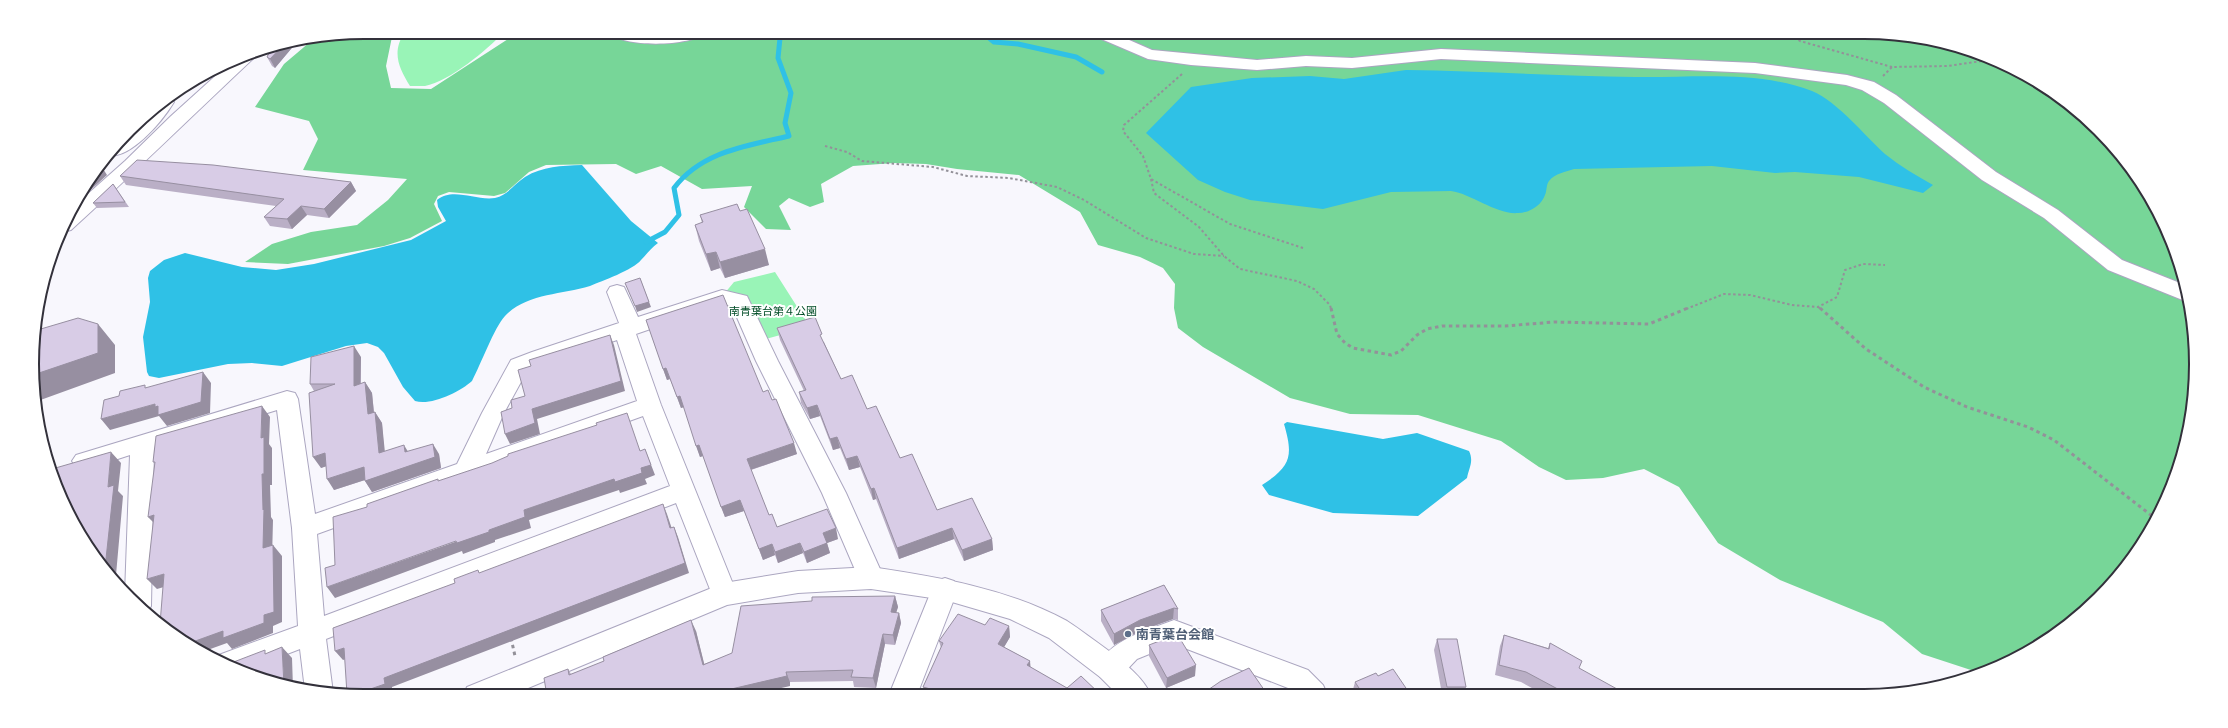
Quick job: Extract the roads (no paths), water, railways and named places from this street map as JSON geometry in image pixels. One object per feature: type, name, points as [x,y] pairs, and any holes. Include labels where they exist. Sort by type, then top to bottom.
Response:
[{"type":"street","points":[[1114,39],[1148,54],[1191,60],[1257,66],[1306,62],[1352,63],[1440,54],[1532,56],[1755,68],[1825,77],[1868,86],[1890,99],[1989,176],[2051,214],[2089,246],[2115,265],[2164,283],[2181,292]]},
{"type":"street","points":[[75,216],[132,165],[177,120],[236,66]]},
{"type":"street","points":[[128,141],[154,120],[159,112]]},
{"type":"street","points":[[154,120],[177,120]]},
{"type":"street","points":[[617,292],[650,406],[682,491],[724,594]]},
{"type":"street","points":[[467,469],[493,413],[519,366],[540,357],[722,297],[740,301],[767,361],[834,493],[871,578]]},
{"type":"street","points":[[60,469],[207,422],[287,399],[304,528],[312,632],[318,685]]},
{"type":"street","points":[[304,528],[467,469],[650,406]]},
{"type":"street","points":[[138,598],[142,443]]},
{"type":"street","points":[[235,662],[682,491]]},
{"type":"street","points":[[494,689],[724,594],[798,582],[871,578],[946,589],[1017,610],[1058,630],[1110,668],[1131,689]]},
{"type":"street","points":[[905,689],[946,589]]},
{"type":"street","points":[[1110,668],[1127,651],[1174,632],[1298,679],[1308,689]]},
{"type":"water","points":[[1406,70],[1657,77],[1725,76],[1769,80],[1791,84],[1822,96],[1841,111],[1885,154],[1933,185],[1923,193],[1859,177],[1795,172],[1775,173],[1712,166],[1574,169],[1557,174],[1551,178],[1547,186],[1546,193],[1538,206],[1522,213],[1502,211],[1451,191],[1391,192],[1323,209],[1250,200],[1225,192],[1198,180],[1146,133],[1191,87],[1252,78],[1310,76],[1344,79]]},
{"type":"water","points":[[582,165],[631,221],[658,243],[637,264],[617,275],[590,286],[534,299],[514,308],[505,316],[496,329],[472,381],[445,397],[429,402],[415,401],[403,387],[384,353],[378,347],[367,343],[346,346],[282,366],[252,363],[228,364],[159,378],[149,376],[147,372],[143,337],[150,302],[148,278],[150,271],[164,260],[185,253],[242,267],[276,270],[314,264],[411,240],[446,221],[438,207],[437,200],[443,196],[457,194],[480,198],[500,197],[532,173],[552,167]]},
{"type":"water","points":[[1287,422],[1383,439],[1417,433],[1469,451],[1471,464],[1467,478],[1418,516],[1333,513],[1269,495],[1262,485],[1285,466],[1288,459],[1289,444],[1284,424]]},
{"type":"waterway","points":[[646,242],[665,232],[679,215],[674,188],[685,176],[698,166],[726,152],[789,136],[785,123],[791,93],[778,58],[780,39]]},
{"type":"waterway","points":[[990,39],[994,42],[1018,44],[1076,57],[1102,72]]},
{"type":"place","name":"南青葉台会館","points":[[1128,634]]},
{"type":"park label","name":"南青葉台第４公園","points":[[773,311]]}]
